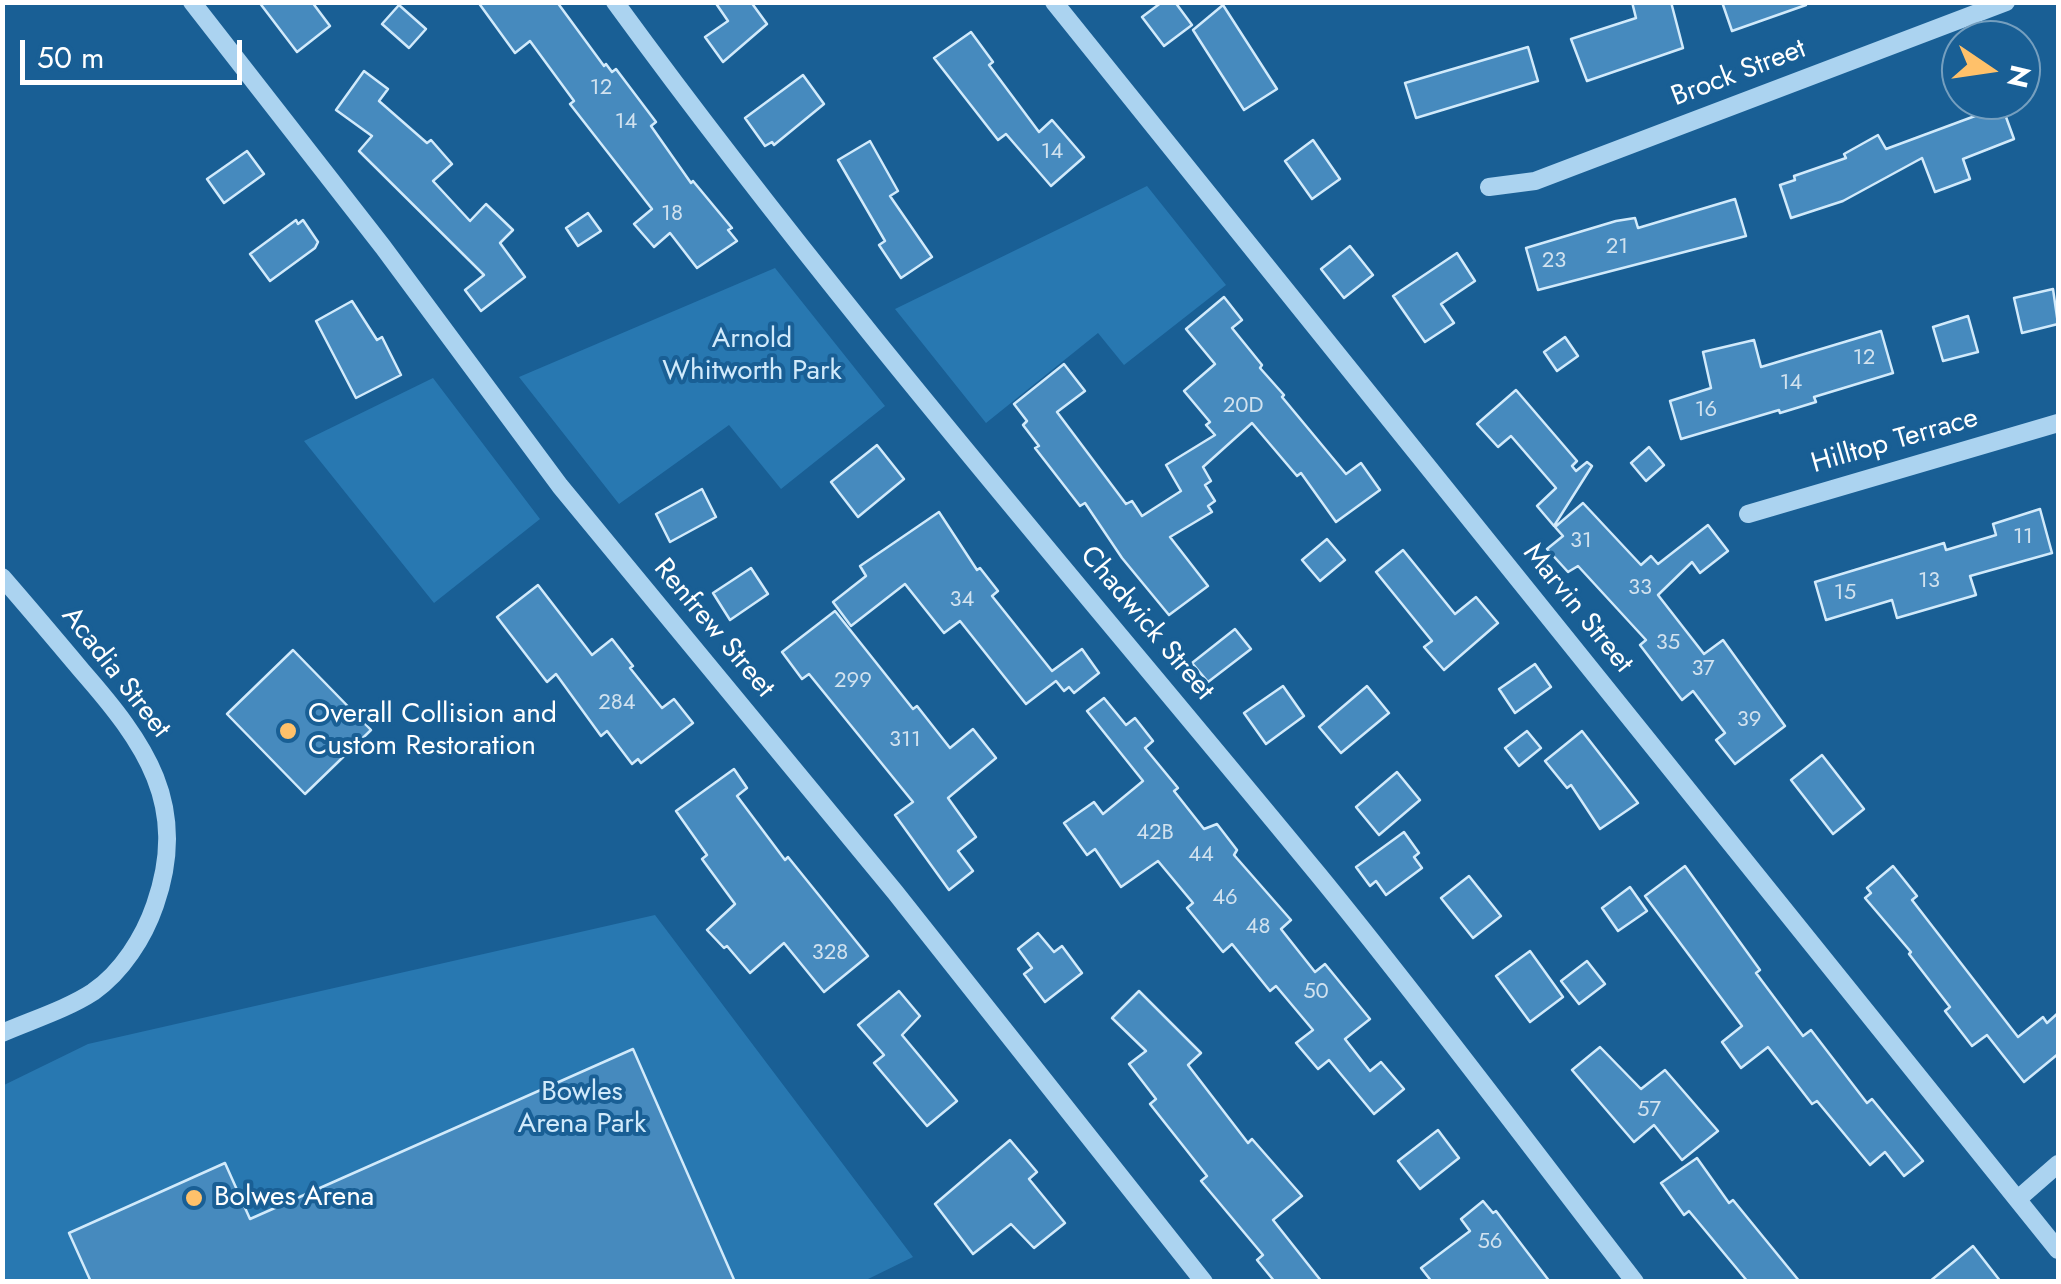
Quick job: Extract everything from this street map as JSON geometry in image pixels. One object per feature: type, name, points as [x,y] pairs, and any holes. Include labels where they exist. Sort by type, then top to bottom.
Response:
[{"type":"street","name":"Renfrew Street","points":[[192,2],[383,247],[560,486],[896,892],[1204,1282]]},
{"type":"street","name":"Chadwick Street","points":[[615,2],[684,98],[869,334],[1320,876],[1635,1282]]},
{"type":"street","name":"Marvin Street","points":[[1054,2],[2058,1250]]},
{"type":"street","name":"Brock Street","points":[[1489,187],[1535,181],[2006,2]]},
{"type":"street","name":"Hilltop Terrace","points":[[1748,514],[2058,423]]},
{"type":"street","name":"Acadia Street","points":[[2,578],[134,734],[160,790],[166,830],[159,892],[144,930],[122,964],[92,992],[2,1033]]},
{"type":"street","points":[[2018,1198],[2058,1164]]},
{"type":"green space","name":"Arnold Whitworth Park","points":[[1147,186],[1226,285],[1124,365],[1098,333],[986,423],[895,309]]},
{"type":"green space","name":"Arnold Whitworth Park","points":[[775,268],[885,406],[781,489],[729,425],[619,504],[519,377]]},
{"type":"green space","points":[[433,378],[540,519],[434,603],[304,441]]},
{"type":"green space","name":"Bowles Arena Park","points":[[655,915],[913,1257],[862,1282],[3,1281],[2,1086],[88,1044]]},
{"type":"building","points":[[259,2],[312,2],[330,26],[297,52]]},
{"type":"building","points":[[478,2],[557,2],[604,66],[612,72],[616,69],[656,122],[651,126],[691,183],[732,228],[728,230],[737,241],[697,268],[670,233],[654,247],[634,224],[652,209],[570,104],[574,101],[530,41],[515,53]]},
{"type":"building","points":[[715,2],[751,2],[767,24],[723,62],[705,37],[728,21]]},
{"type":"building","points":[[1162,2],[1175,2],[1192,25],[1164,46],[1142,17]]},
{"type":"building","points":[[1632,2],[1671,2],[1683,48],[1587,81],[1571,39],[1636,18]]},
{"type":"building","points":[[1722,2],[1806,2],[1806,5],[1732,31]]},
{"type":"building","points":[[399,5],[426,29],[409,48],[382,24]]},
{"type":"building","points":[[1223,5],[1277,89],[1244,110],[1193,30]]},
{"type":"building","points":[[971,32],[993,62],[989,65],[1039,132],[1052,120],[1084,157],[1051,186],[1006,134],[998,140],[934,58]]},
{"type":"building","points":[[1528,47],[1538,81],[1416,118],[1405,83]]},
{"type":"building","points":[[364,71],[388,89],[379,101],[427,143],[431,140],[452,164],[433,181],[470,221],[486,204],[513,230],[500,243],[525,277],[481,311],[465,290],[484,275],[359,151],[372,136],[336,110]]},
{"type":"building","points":[[803,75],[824,104],[774,145],[772,142],[765,146],[745,118]]},
{"type":"building","points":[[1964,120],[2007,120],[2014,139],[1963,159],[1970,179],[1935,192],[1922,158],[1843,201],[1791,218],[1780,185],[1795,180],[1794,176],[1846,158],[1844,154],[1878,135],[1886,149]]},
{"type":"building","points":[[1313,140],[1340,179],[1312,199],[1285,161]]},
{"type":"building","points":[[870,141],[898,191],[890,196],[932,257],[901,278],[879,245],[885,241],[838,160]]},
{"type":"building","points":[[247,151],[264,174],[224,203],[207,179]]},
{"type":"building","points":[[1735,199],[1746,236],[1538,290],[1526,248],[1616,221],[1635,218],[1638,228]]},
{"type":"building","points":[[588,213],[601,231],[578,246],[566,228]]},
{"type":"building","points":[[296,220],[298,224],[303,220],[318,242],[270,281],[250,254]]},
{"type":"building","points":[[1350,246],[1373,275],[1344,298],[1321,269]]},
{"type":"building","points":[[1457,253],[1475,281],[1441,304],[1454,323],[1425,342],[1393,296]]},
{"type":"building","points":[[2053,289],[2058,324],[2022,333],[2014,298]]},
{"type":"building","points":[[1224,297],[1242,320],[1232,328],[1282,397],[1346,474],[1361,463],[1380,490],[1336,522],[1301,473],[1297,476],[1252,423],[1203,467],[1211,481],[1205,485],[1215,501],[1208,506],[1212,512],[1170,537],[1208,586],[1169,615],[1122,558],[1085,503],[1080,506],[1035,448],[1039,446],[1023,425],[1027,421],[1014,404],[1064,364],[1085,391],[1057,412],[1126,504],[1132,501],[1142,516],[1181,491],[1166,465],[1215,435],[1206,425],[1210,422],[1184,391],[1215,364],[1186,329]]},
{"type":"building","points":[[352,301],[377,340],[382,337],[401,375],[356,398],[316,321]]},
{"type":"building","points":[[1968,316],[1978,352],[1943,361],[1933,327]]},
{"type":"building","points":[[1881,331],[1893,373],[1814,397],[1816,402],[1681,439],[1670,401],[1711,388],[1703,352],[1754,340],[1761,367]]},
{"type":"building","points":[[1565,337],[1578,356],[1557,371],[1544,352]]},
{"type":"building","points":[[1516,390],[1577,461],[1572,466],[1576,471],[1587,462],[1592,466],[1554,526],[1537,506],[1556,488],[1511,436],[1498,447],[1477,424]]},
{"type":"building","points":[[877,445],[904,479],[858,517],[831,482]]},
{"type":"building","points":[[1649,447],[1664,465],[1646,481],[1631,463]]},
{"type":"building","points":[[702,489],[716,517],[670,542],[656,514]]},
{"type":"building","points":[[1583,503],[1641,565],[1651,556],[1658,564],[1708,525],[1728,551],[1700,573],[1692,562],[1658,595],[1704,654],[1723,640],[1785,726],[1735,764],[1716,740],[1725,733],[1693,691],[1682,700],[1640,645],[1646,640],[1578,566],[1568,572],[1547,549],[1563,536],[1555,527]]},
{"type":"building","points":[[2040,509],[2052,553],[1970,576],[1976,595],[1897,618],[1892,600],[1826,620],[1815,582],[1944,543],[1946,550],[1996,535],[1993,524]]},
{"type":"building","points":[[939,512],[977,570],[980,568],[998,591],[992,596],[1052,671],[1082,649],[1099,673],[1074,693],[1069,687],[1064,691],[1056,681],[1026,704],[960,621],[944,633],[905,584],[851,626],[833,602],[866,576],[860,566]]},
{"type":"building","points":[[1327,539],[1345,560],[1320,581],[1302,560]]},
{"type":"building","points":[[1403,550],[1455,614],[1476,597],[1498,623],[1444,670],[1424,647],[1432,641],[1376,572]]},
{"type":"building","points":[[751,568],[768,594],[730,620],[713,593]]},
{"type":"building","points":[[538,585],[592,655],[612,639],[662,708],[674,699],[693,723],[641,763],[638,759],[632,764],[607,731],[601,736],[556,674],[547,682],[497,617]]},
{"type":"building","points":[[835,611],[913,709],[917,706],[950,748],[973,729],[996,758],[948,798],[976,837],[958,851],[973,871],[949,890],[895,815],[913,802],[809,674],[802,679],[782,652]]},
{"type":"building","points":[[1235,629],[1251,649],[1208,682],[1192,663]]},
{"type":"building","points":[[293,650],[371,730],[305,794],[227,714]]},
{"type":"building","points":[[1535,664],[1551,687],[1515,713],[1499,689]]},
{"type":"building","points":[[1283,686],[1304,716],[1266,744],[1244,713]]},
{"type":"building","points":[[1367,686],[1389,713],[1341,753],[1319,727]]},
{"type":"building","points":[[1104,698],[1126,725],[1135,718],[1153,741],[1145,748],[1178,788],[1174,791],[1204,829],[1217,824],[1237,850],[1234,855],[1291,920],[1281,929],[1315,972],[1325,964],[1370,1019],[1345,1039],[1370,1071],[1381,1062],[1404,1089],[1374,1114],[1329,1060],[1318,1069],[1296,1043],[1313,1030],[1276,986],[1270,991],[1232,944],[1223,952],[1187,908],[1193,903],[1158,861],[1121,887],[1095,849],[1087,855],[1064,823],[1094,802],[1103,814],[1143,781],[1087,711]]},
{"type":"building","points":[[1527,731],[1541,748],[1519,766],[1505,748]]},
{"type":"building","points":[[1582,731],[1638,803],[1600,829],[1571,785],[1567,788],[1545,761]]},
{"type":"building","points":[[1822,755],[1864,809],[1833,834],[1791,780]]},
{"type":"building","points":[[734,769],[747,788],[737,796],[785,860],[788,857],[868,956],[824,992],[784,943],[750,973],[707,930],[735,904],[702,859],[707,855],[676,811]]},
{"type":"building","points":[[1397,772],[1420,800],[1379,835],[1356,807]]},
{"type":"building","points":[[1404,832],[1419,853],[1414,857],[1422,868],[1386,895],[1376,881],[1370,886],[1356,867]]},
{"type":"building","points":[[1685,866],[1803,1036],[1811,1030],[1867,1103],[1872,1099],[1923,1161],[1904,1176],[1885,1152],[1870,1165],[1817,1101],[1812,1104],[1768,1047],[1741,1068],[1722,1042],[1742,1026],[1645,896]]},
{"type":"building","points":[[1893,866],[1917,896],[1912,900],[2018,1037],[2043,1017],[2047,1023],[2058,1013],[2058,1054],[2024,1082],[1987,1035],[1972,1046],[1945,1011],[1950,1007],[1911,952],[1865,898],[1871,893],[1867,888]]},
{"type":"building","points":[[1469,876],[1501,916],[1473,938],[1441,898]]},
{"type":"building","points":[[1630,887],[1647,911],[1618,931],[1602,908]]},
{"type":"building","points":[[1038,933],[1054,952],[1062,946],[1082,973],[1045,1002],[1024,974],[1032,968],[1018,949]]},
{"type":"building","points":[[1530,951],[1563,997],[1530,1022],[1496,976]]},
{"type":"building","points":[[1587,961],[1605,984],[1579,1004],[1561,981]]},
{"type":"building","points":[[899,991],[920,1016],[902,1035],[957,1101],[927,1126],[874,1063],[884,1055],[858,1025]]},
{"type":"building","points":[[1139,991],[1201,1053],[1188,1065],[1248,1143],[1252,1139],[1302,1196],[1273,1220],[1322,1282],[1275,1282],[1257,1260],[1263,1255],[1201,1181],[1207,1176],[1150,1104],[1156,1099],[1129,1064],[1146,1051],[1112,1018]]},
{"type":"building","points":[[1600,1047],[1641,1089],[1665,1070],[1718,1131],[1682,1160],[1654,1125],[1634,1142],[1572,1070]]},
{"type":"building","points":[[633,1049],[735,1282],[91,1282],[69,1233],[225,1163],[250,1219]]},
{"type":"building","points":[[1438,1130],[1459,1158],[1420,1189],[1398,1161]]},
{"type":"building","points":[[1010,1140],[1037,1172],[1029,1179],[1065,1223],[1034,1248],[1011,1224],[973,1254],[935,1204]]},
{"type":"building","points":[[1697,1158],[1729,1203],[1733,1200],[1800,1282],[1748,1282],[1689,1211],[1684,1215],[1661,1183]]},
{"type":"building","points":[[1483,1201],[1493,1213],[1496,1211],[1550,1282],[1432,1282],[1421,1268],[1470,1231],[1461,1219]]},
{"type":"building","points":[[1973,1246],[2001,1282],[1929,1282]]},
{"type":"place","name":"Overall Collision and Custom Restoration","points":[[288,731]]},
{"type":"place","name":"Bolwes Arena","points":[[194,1198]]}]
